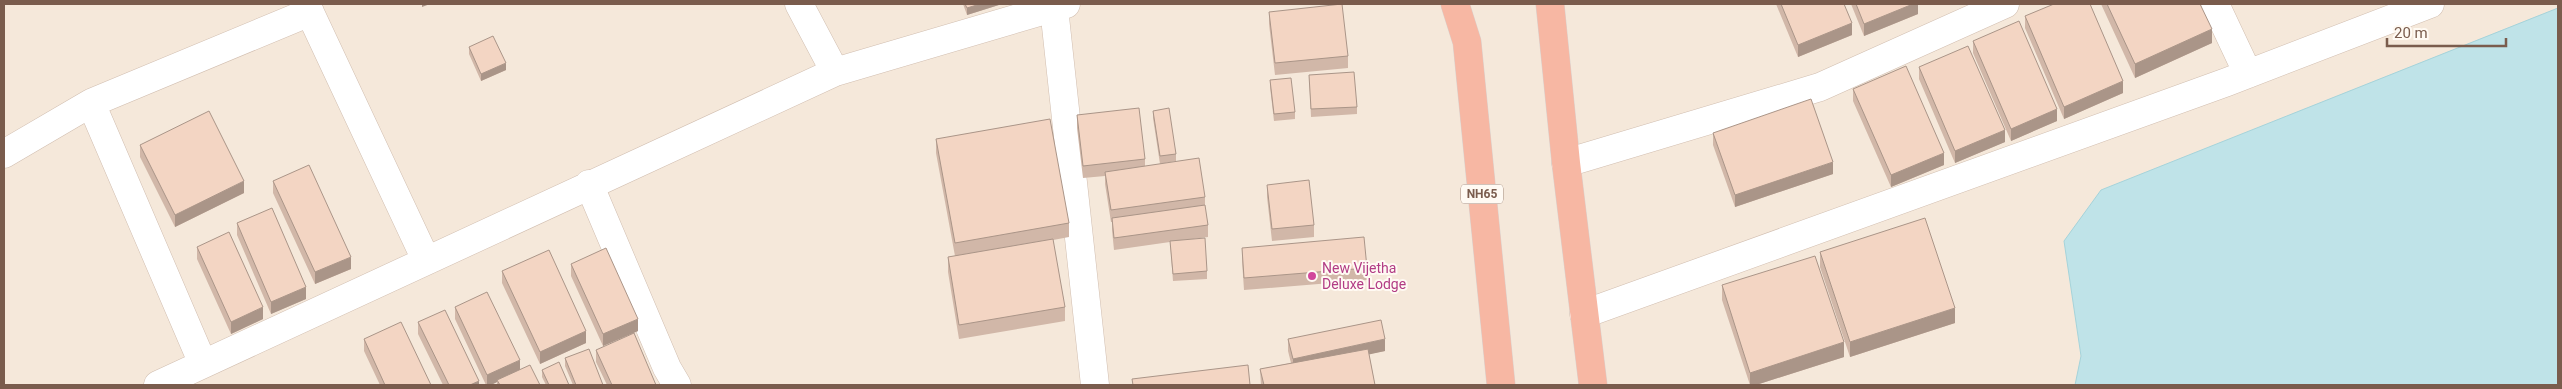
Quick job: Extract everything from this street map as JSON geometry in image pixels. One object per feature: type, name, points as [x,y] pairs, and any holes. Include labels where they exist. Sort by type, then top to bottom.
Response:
[{"type":"highway","name":"NH65","points":[[1455,4],[1467,42],[1501,385]]},
{"type":"highway","points":[[1550,4],[1566,163],[1593,385]]},
{"type":"street","points":[[799,4],[835,72]]},
{"type":"street","points":[[1566,163],[1820,87],[2005,4]]},
{"type":"street","points":[[2215,4],[2248,74]]},
{"type":"street","points":[[1584,314],[2248,74],[2430,4]]},
{"type":"street","points":[[158,385],[589,184],[835,72],[1060,6],[1095,385]]},
{"type":"street","points":[[4,154],[91,103],[308,8],[426,260]]},
{"type":"street","points":[[91,103],[203,364]]},
{"type":"street","points":[[589,184],[667,368],[676,385]]},
{"type":"shaded area","points":[[4,4],[2558,4],[2558,385],[4,385]]},
{"type":"water","points":[[2558,8],[2558,385],[2075,385],[2081,356],[2064,241],[2101,190]]},
{"type":"building","points":[[965,4],[980,4],[967,8]]},
{"type":"building","points":[[1342,4],[1348,56],[1275,63],[1269,12]]},
{"type":"building","points":[[1781,4],[1844,4],[1852,23],[1798,45]]},
{"type":"building","points":[[1856,4],[1913,4],[1864,24]]},
{"type":"building","points":[[2054,4],[2090,4],[2123,81],[2064,107],[2025,16]]},
{"type":"building","points":[[2107,4],[2200,4],[2212,29],[2135,64]]},
{"type":"building","points":[[2019,21],[2057,109],[2011,129],[1973,41]]},
{"type":"building","points":[[493,36],[506,63],[481,74],[469,47]]},
{"type":"building","points":[[1968,46],[2005,130],[1955,151],[1919,67]]},
{"type":"building","points":[[1906,66],[1944,153],[1891,175],[1853,89]]},
{"type":"building","points":[[1354,72],[1357,107],[1311,109],[1309,75]]},
{"type":"building","points":[[1291,78],[1295,112],[1274,114],[1270,80]]},
{"type":"building","points":[[1811,99],[1833,162],[1735,195],[1713,133]]},
{"type":"building","points":[[1139,108],[1145,159],[1083,166],[1077,115]]},
{"type":"building","points":[[1169,108],[1176,154],[1160,156],[1153,111]]},
{"type":"building","points":[[209,111],[244,181],[175,215],[140,145]]},
{"type":"building","points":[[1050,119],[1069,223],[955,243],[936,139]]},
{"type":"building","points":[[1199,158],[1205,197],[1111,210],[1105,172]]},
{"type":"building","points":[[309,165],[351,257],[315,272],[273,181]]},
{"type":"building","points":[[1309,180],[1314,225],[1272,229],[1267,185]]},
{"type":"building","points":[[1205,205],[1208,225],[1114,238],[1112,218]]},
{"type":"building","points":[[272,208],[306,287],[271,302],[237,223]]},
{"type":"building","points":[[1925,218],[1955,308],[1850,342],[1820,252]]},
{"type":"building","points":[[229,232],[263,307],[231,322],[197,247]]},
{"type":"building","points":[[1364,237],[1367,268],[1244,278],[1242,248]]},
{"type":"building","points":[[1205,238],[1207,271],[1173,274],[1170,241]]},
{"type":"building","points":[[1053,239],[1065,307],[959,325],[948,257]]},
{"type":"building","points":[[606,248],[638,319],[603,334],[571,264]]},
{"type":"building","points":[[549,250],[586,331],[540,352],[502,271]]},
{"type":"building","points":[[1815,256],[1844,342],[1750,373],[1722,285]]},
{"type":"building","points":[[487,292],[520,360],[487,375],[455,307]]},
{"type":"building","points":[[445,310],[479,381],[470,385],[449,385],[418,322]]},
{"type":"building","points":[[1381,320],[1385,339],[1293,359],[1288,339]]},
{"type":"building","points":[[401,322],[431,385],[385,385],[364,339]]},
{"type":"building","points":[[634,333],[656,385],[612,385],[596,350]]},
{"type":"building","points":[[589,349],[603,385],[576,385],[565,358]]},
{"type":"building","points":[[1368,349],[1375,385],[1264,385],[1260,369]]},
{"type":"building","points":[[559,362],[569,385],[549,385],[542,370]]},
{"type":"building","points":[[530,365],[540,385],[500,385],[497,380]]},
{"type":"building","points":[[1248,365],[1250,385],[1133,385],[1132,379]]},
{"type":"place","name":"New Vijetha Deluxe Lodge","points":[[1312,276]]}]
